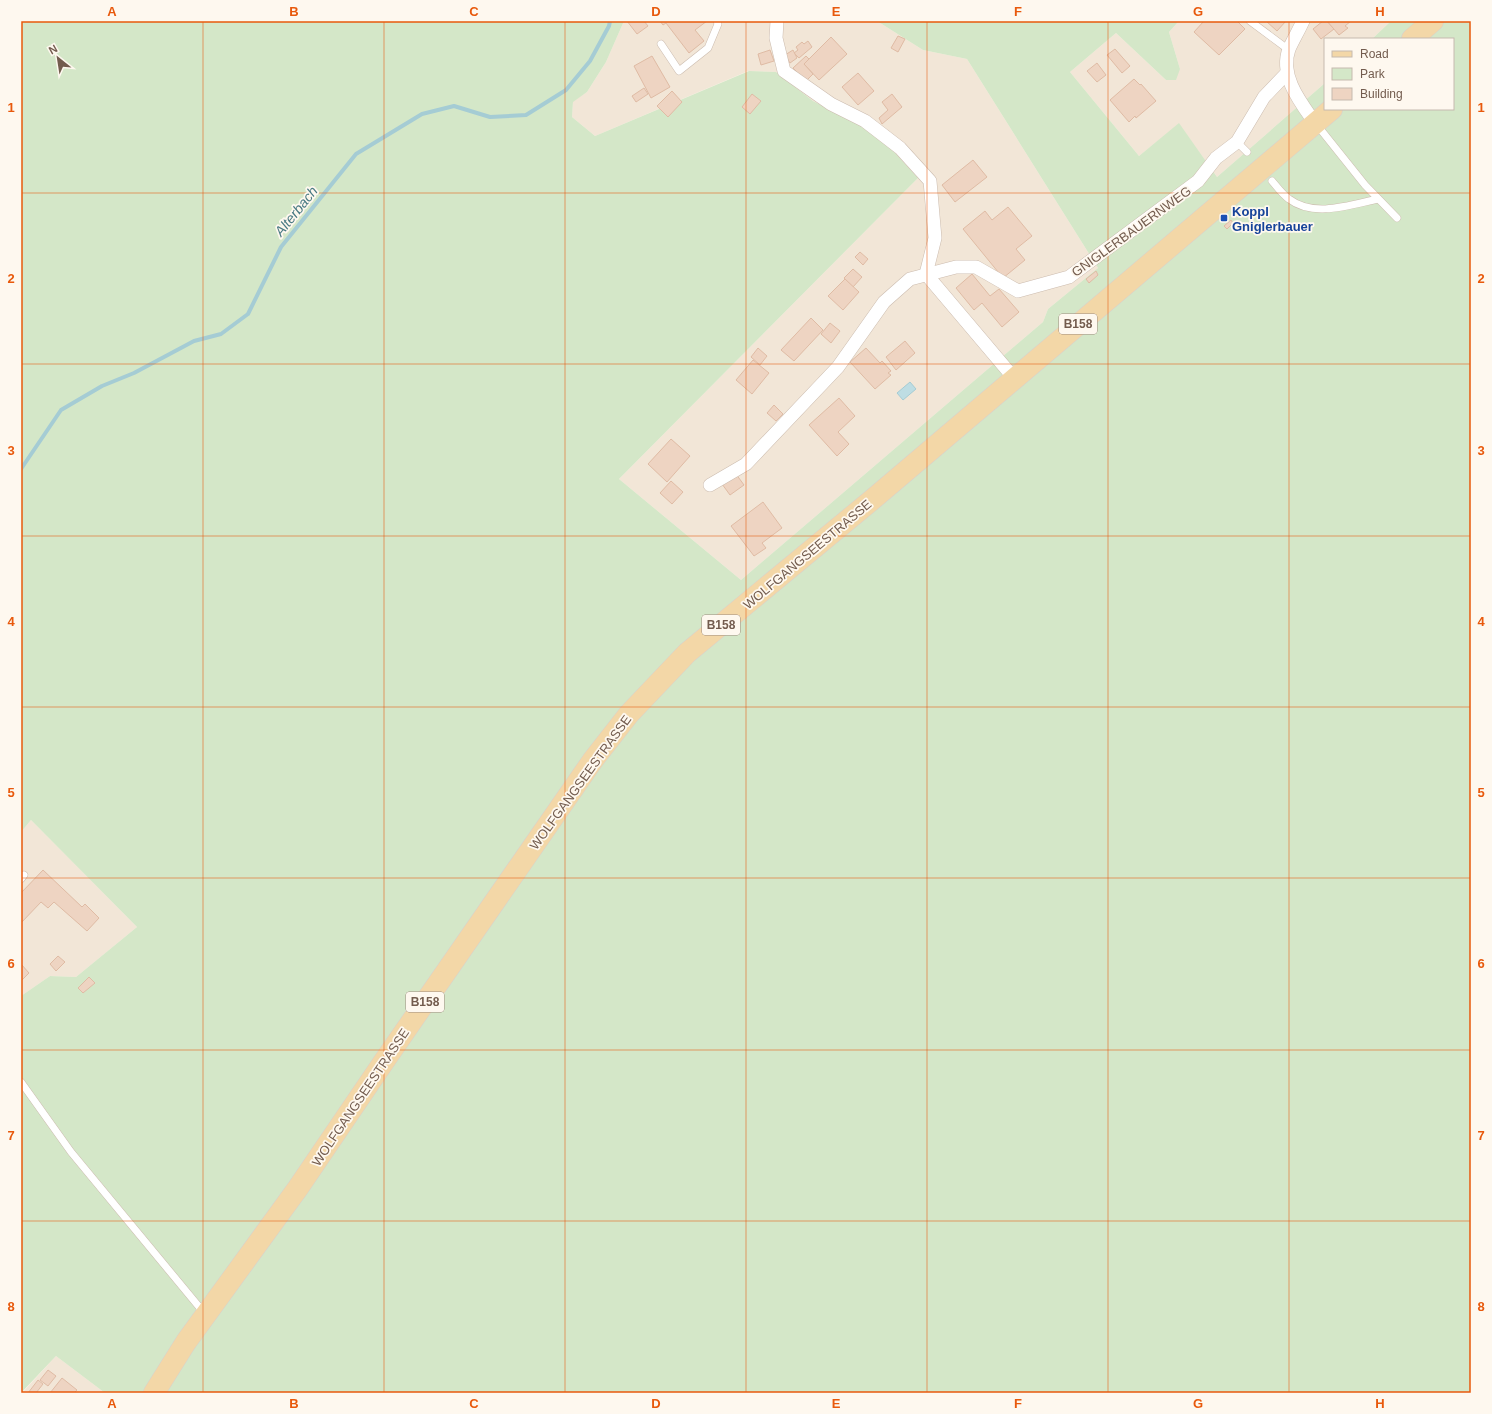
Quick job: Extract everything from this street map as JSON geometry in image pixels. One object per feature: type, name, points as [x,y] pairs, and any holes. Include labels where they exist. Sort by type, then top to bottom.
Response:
[{"type":"main road","points":[[1413,38],[1433,21]]},
{"type":"main road","name":"WOLFGANGSEESTRASSE","points":[[154,1393],[186,1342],[298,1188],[593,760],[629,714],[687,653],[867,504],[1331,110]]},
{"type":"street","points":[[777,21],[776,38],[784,71],[831,104],[865,121],[900,148],[930,181],[935,238],[926,274],[1014,378]]},
{"type":"street","points":[[1303,21],[1288,50],[1287,73],[1301,102],[1315,123]]},
{"type":"street","name":"GNIGLERBAUERNWEG","points":[[710,485],[746,464],[838,367],[884,302],[910,279],[956,267],[976,267],[1018,291],[1069,277],[1198,181],[1216,158],[1237,142],[1264,97],[1287,73]]},
{"type":"lane","points":[[661,44],[679,71],[708,48],[718,24],[717,21]]},
{"type":"lane","points":[[1250,21],[1288,50]]},
{"type":"lane","points":[[1315,123],[1340,156],[1378,200],[1397,218]]},
{"type":"lane","points":[[1237,142],[1246,152]]},
{"type":"lane","points":[[1272,181],[1288,199],[1304,208],[1326,209],[1378,200]]},
{"type":"lane","points":[[21,1082],[71,1152],[206,1316]]},
{"type":"shaded area","points":[[624,21],[877,21],[923,50],[967,59],[1098,268],[1048,309],[1043,322],[741,580],[619,479],[918,178],[878,134],[813,101],[776,72],[748,71],[595,136],[572,117],[573,101],[587,92],[606,62]]},
{"type":"shaded area","points":[[1179,21],[1391,21],[1373,38],[1324,38],[1324,84],[1217,177],[1179,124],[1139,156],[1070,72],[1116,33],[1166,80],[1180,69],[1169,32]]},
{"type":"shaded area","points":[[31,820],[137,927],[76,977],[50,976],[21,996],[21,832]]},
{"type":"shaded area","points":[[56,1356],[105,1393],[22,1393]]},
{"type":"green space","points":[[21,21],[624,21],[606,62],[587,92],[573,102],[572,117],[595,136],[749,71],[776,72],[813,101],[878,134],[918,178],[619,479],[741,580],[1043,322],[1048,309],[1098,268],[967,59],[923,50],[877,21],[1179,21],[1169,32],[1180,69],[1176,80],[1166,80],[1116,33],[1070,72],[1139,156],[1179,123],[1217,177],[1324,84],[1324,110],[1454,110],[1454,38],[1373,38],[1391,21],[1471,21],[1471,1393],[105,1393],[56,1356],[21,1393],[21,996],[50,976],[76,977],[137,927],[31,820],[21,832]]},
{"type":"water","points":[[910,382],[916,389],[903,400],[897,393]]},
{"type":"building","points":[[627,21],[644,21],[648,26],[637,34]]},
{"type":"building","points":[[660,21],[707,21],[695,30],[704,41],[689,53],[666,23],[663,25]]},
{"type":"building","points":[[1204,21],[1237,21],[1245,29],[1219,55],[1194,32]]},
{"type":"building","points":[[1266,21],[1286,21],[1277,31]]},
{"type":"building","points":[[1323,21],[1327,21],[1334,29],[1321,39],[1313,29]]},
{"type":"building","points":[[1327,21],[1351,21],[1345,26],[1348,28],[1339,35]]},
{"type":"building","points":[[898,36],[905,39],[898,52],[891,48]]},
{"type":"building","points":[[831,37],[847,54],[819,80],[804,64]]},
{"type":"building","points":[[808,41],[812,47],[799,58],[794,53],[798,50],[796,47],[802,42],[804,44]]},
{"type":"building","points":[[1115,49],[1130,66],[1122,73],[1107,55]]},
{"type":"building","points":[[770,50],[774,61],[761,65],[758,54]]},
{"type":"building","points":[[793,50],[797,58],[790,63],[785,55]]},
{"type":"building","points":[[652,56],[670,87],[651,98],[634,66]]},
{"type":"building","points":[[806,56],[809,59],[804,64],[813,74],[806,81],[793,68]]},
{"type":"building","points":[[1097,63],[1106,75],[1097,82],[1087,71]]},
{"type":"building","points":[[858,73],[874,91],[858,105],[842,87]]},
{"type":"building","points":[[1134,79],[1140,85],[1141,84],[1156,101],[1129,122],[1110,100]]},
{"type":"building","points":[[644,88],[648,94],[636,102],[632,96]]},
{"type":"building","points":[[672,91],[682,102],[668,117],[657,106]]},
{"type":"building","points":[[752,94],[761,101],[750,114],[742,107]]},
{"type":"building","points":[[892,94],[902,107],[882,124],[879,118],[888,110],[882,102]]},
{"type":"building","points":[[973,160],[987,177],[955,202],[942,185]]},
{"type":"building","points":[[1008,207],[1032,236],[1016,249],[1025,260],[1003,278],[963,229],[985,211],[992,220]]},
{"type":"building","points":[[1231,220],[1233,223],[1227,229],[1224,226]]},
{"type":"building","points":[[860,252],[868,259],[863,265],[855,257]]},
{"type":"building","points":[[853,269],[862,277],[853,287],[844,278]]},
{"type":"building","points":[[1096,271],[1098,275],[1089,283],[1086,279]]},
{"type":"building","points":[[972,274],[990,296],[999,289],[1019,312],[1002,327],[982,303],[974,310],[956,288]]},
{"type":"building","points":[[845,279],[859,292],[843,310],[828,296]]},
{"type":"building","points":[[811,318],[823,330],[794,361],[781,350]]},
{"type":"building","points":[[830,323],[840,331],[831,343],[821,334]]},
{"type":"building","points":[[905,341],[915,353],[896,370],[886,357]]},
{"type":"building","points":[[758,348],[767,356],[760,365],[751,357]]},
{"type":"building","points":[[866,348],[880,363],[882,361],[891,371],[888,373],[891,375],[875,389],[850,362]]},
{"type":"building","points":[[753,360],[769,373],[752,394],[736,380]]},
{"type":"building","points":[[839,398],[855,416],[838,432],[849,444],[837,456],[809,425]]},
{"type":"building","points":[[774,405],[783,414],[776,421],[767,413]]},
{"type":"building","points":[[671,439],[690,456],[667,482],[648,464]]},
{"type":"building","points":[[736,474],[744,485],[730,495],[722,484]]},
{"type":"building","points":[[671,481],[683,492],[672,504],[660,493]]},
{"type":"building","points":[[763,502],[782,528],[762,543],[766,548],[754,556],[731,526]]},
{"type":"building","points":[[43,870],[82,907],[85,904],[99,918],[87,931],[54,902],[48,908],[41,902],[21,923],[21,893]]},
{"type":"building","points":[[58,956],[65,962],[56,971],[50,964]]},
{"type":"building","points":[[21,964],[29,973],[21,981]]},
{"type":"building","points":[[89,977],[95,983],[83,993],[78,988]]},
{"type":"building","points":[[48,1370],[56,1376],[48,1386],[40,1380]]},
{"type":"building","points":[[62,1378],[77,1390],[74,1393],[50,1393]]},
{"type":"building","points":[[38,1380],[43,1384],[36,1393],[28,1393]]},
{"type":"waterway","name":"Alterbach","points":[[21,469],[61,410],[102,386],[134,373],[194,341],[221,334],[248,314],[281,247],[356,154],[422,114],[454,106],[490,117],[526,115],[566,90],[590,61],[609,26],[610,21]]},
{"type":"place","name":"Koppl Gniglerbauer","points":[[1224,218]]}]
